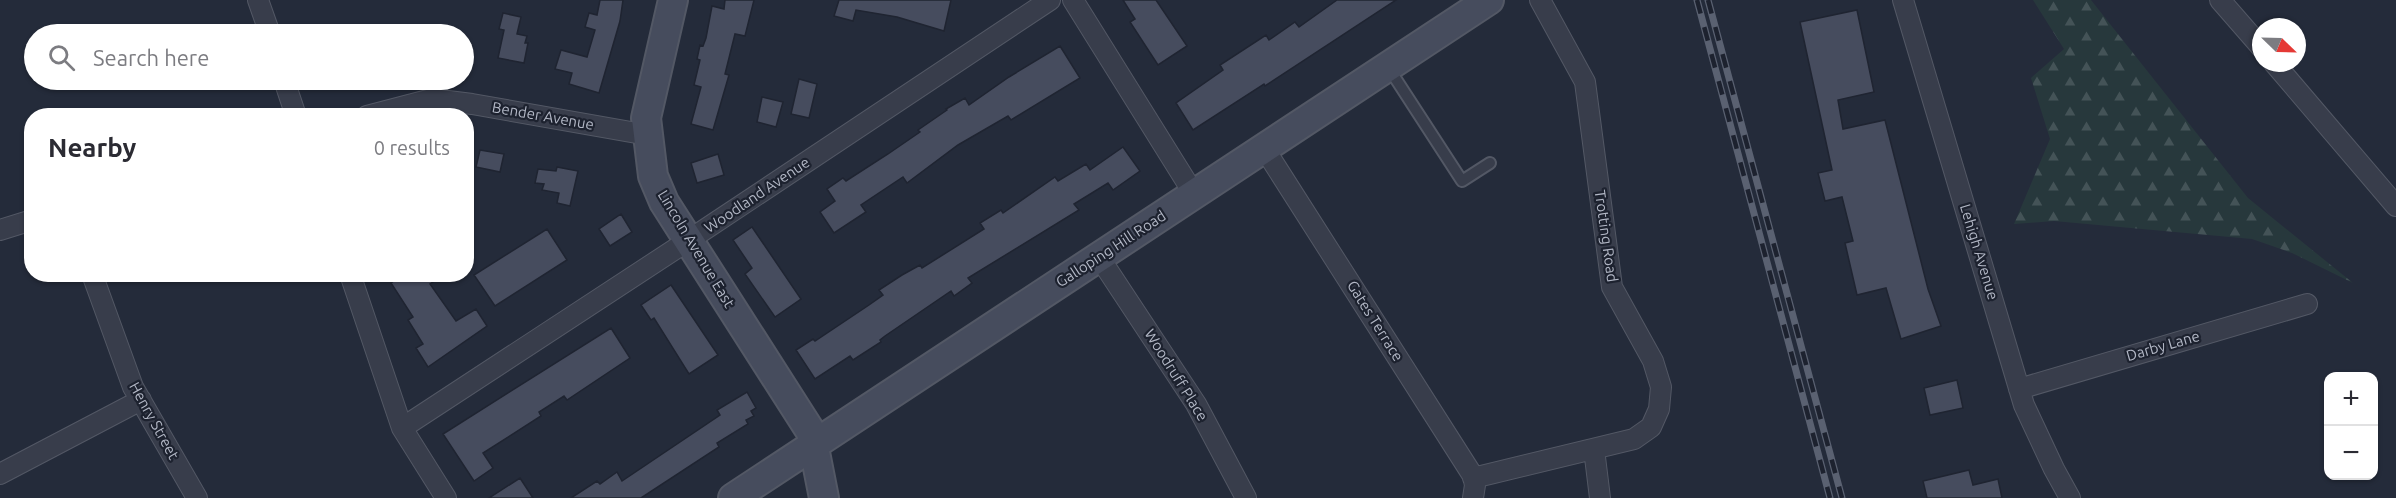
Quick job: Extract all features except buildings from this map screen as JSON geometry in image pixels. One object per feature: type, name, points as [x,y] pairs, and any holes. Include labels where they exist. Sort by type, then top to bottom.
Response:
[{"type":"main road","name":"Lincoln Avenue East","points":[[673,0],[646,118],[653,176],[664,202],[811,432],[824,498]]},
{"type":"main road","name":"Galloping Hill Road","points":[[733,498],[1482,2]]},
{"type":"street","points":[[258,0],[266,24]]},
{"type":"street","name":"Woodland Avenue","points":[[402,428],[1050,0]]},
{"type":"street","points":[[1072,0],[1194,194]]},
{"type":"street","name":"Trotting Road","points":[[1473,488],[1594,449],[1634,439],[1651,427],[1659,409],[1661,387],[1653,361],[1612,286],[1585,82],[1540,0]]},
{"type":"street","name":"Lehigh Avenue","points":[[1903,0],[2019,389],[2049,459],[2070,498]]},
{"type":"street","points":[[2220,0],[2252,37]]},
{"type":"street","points":[[2282,72],[2396,206]]},
{"type":"street","points":[[287,90],[293,108]]},
{"type":"street","name":"Bender Avenue","points":[[398,108],[432,99],[648,135]]},
{"type":"street","name":"Gates Terrace","points":[[1264,148],[1473,488]]},
{"type":"street","points":[[0,230],[24,222]]},
{"type":"street","name":"Woodruff Place","points":[[1099,257],[1196,404],[1246,498]]},
{"type":"street","name":"Henry Street","points":[[95,282],[134,387],[197,498]]},
{"type":"street","points":[[353,282],[402,428],[446,498]]},
{"type":"street","name":"Darby Lane","points":[[2019,389],[2307,304]]},
{"type":"street","points":[[0,474],[141,400]]},
{"type":"street","points":[[1594,449],[1600,498]]},
{"type":"lane","points":[[1388,66],[1462,181],[1490,163]]},
{"type":"green space","points":[[2033,0],[2091,0],[2248,198],[2353,283],[2292,253],[2252,239],[2054,221],[2014,224],[2050,139],[2031,78],[2064,49]]},
{"type":"railway","points":[[1697,0],[1830,498]]},
{"type":"railway","points":[[1708,0],[1842,498]]}]
